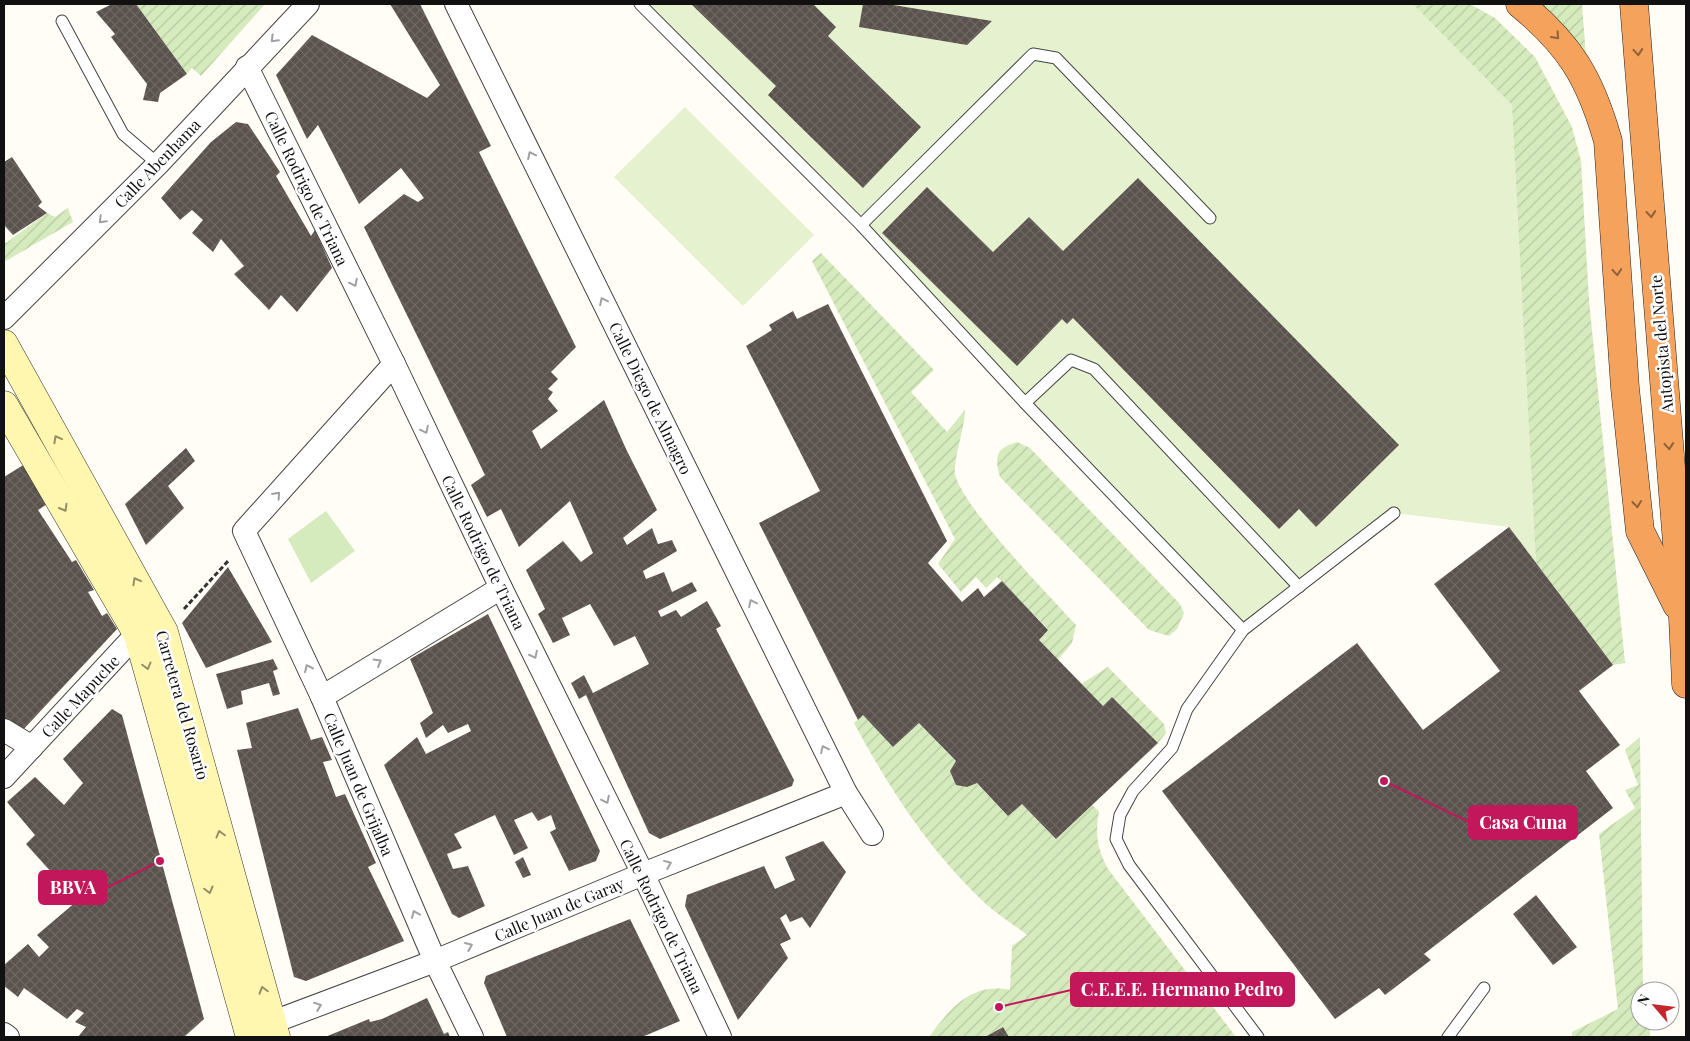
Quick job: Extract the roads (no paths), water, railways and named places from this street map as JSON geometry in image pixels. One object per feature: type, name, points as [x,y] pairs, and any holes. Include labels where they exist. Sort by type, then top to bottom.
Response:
[{"type":"highway","points":[[1520,4],[1545,25],[1569,51],[1598,104],[1608,141],[1625,388],[1640,531],[1683,618]]},
{"type":"highway","name":"Autopista del Norte","points":[[1634,4],[1683,618],[1686,684]]},
{"type":"main road","name":"Carretera del Rosario","points":[[4,344],[152,626],[257,1033]]},
{"type":"main road","name":"Carretera del Rosario","points":[[4,405],[152,626]]},
{"type":"street","name":"Calle Abenhama","points":[[4,318],[158,164],[308,4]]},
{"type":"street","name":"Calle Diego de Almagro","points":[[456,4],[846,793],[872,834]]},
{"type":"street","name":"Calle Rodrigo de Triana","points":[[247,67],[394,364],[500,588],[643,874],[720,1037]]},
{"type":"street","name":"Calle Juan de Grijalba","points":[[394,364],[246,535],[322,697],[435,961],[472,1037]]},
{"type":"street","points":[[322,697],[500,588]]},
{"type":"street","name":"Calle Mapuche","points":[[4,777],[152,626]]},
{"type":"street","points":[[4,730],[32,747]]},
{"type":"street","name":"Calle Juan de Garay","points":[[257,1033],[643,874],[846,793]]},
{"type":"street","points":[[4,1034],[8,1037]]},
{"type":"lane","points":[[640,4],[862,225],[1025,403],[1243,630]]},
{"type":"lane","points":[[62,21],[123,134],[158,164]]},
{"type":"lane","points":[[862,225],[1033,54],[1056,58],[1210,218]]},
{"type":"lane","points":[[1025,403],[1071,360],[1094,369],[1299,587]]},
{"type":"lane","points":[[1258,1037],[1129,865],[1116,839],[1120,815],[1133,791],[1172,748],[1188,709],[1243,630],[1394,513]]},
{"type":"lane","points":[[1448,1037],[1484,988]]},
{"type":"place","name":"Casa Cuna","points":[[1384,781]]},
{"type":"place","name":"BBVA","points":[[160,861]]},
{"type":"place","name":"C.E.E.E. Hermano Pedro","points":[[999,1007]]}]
